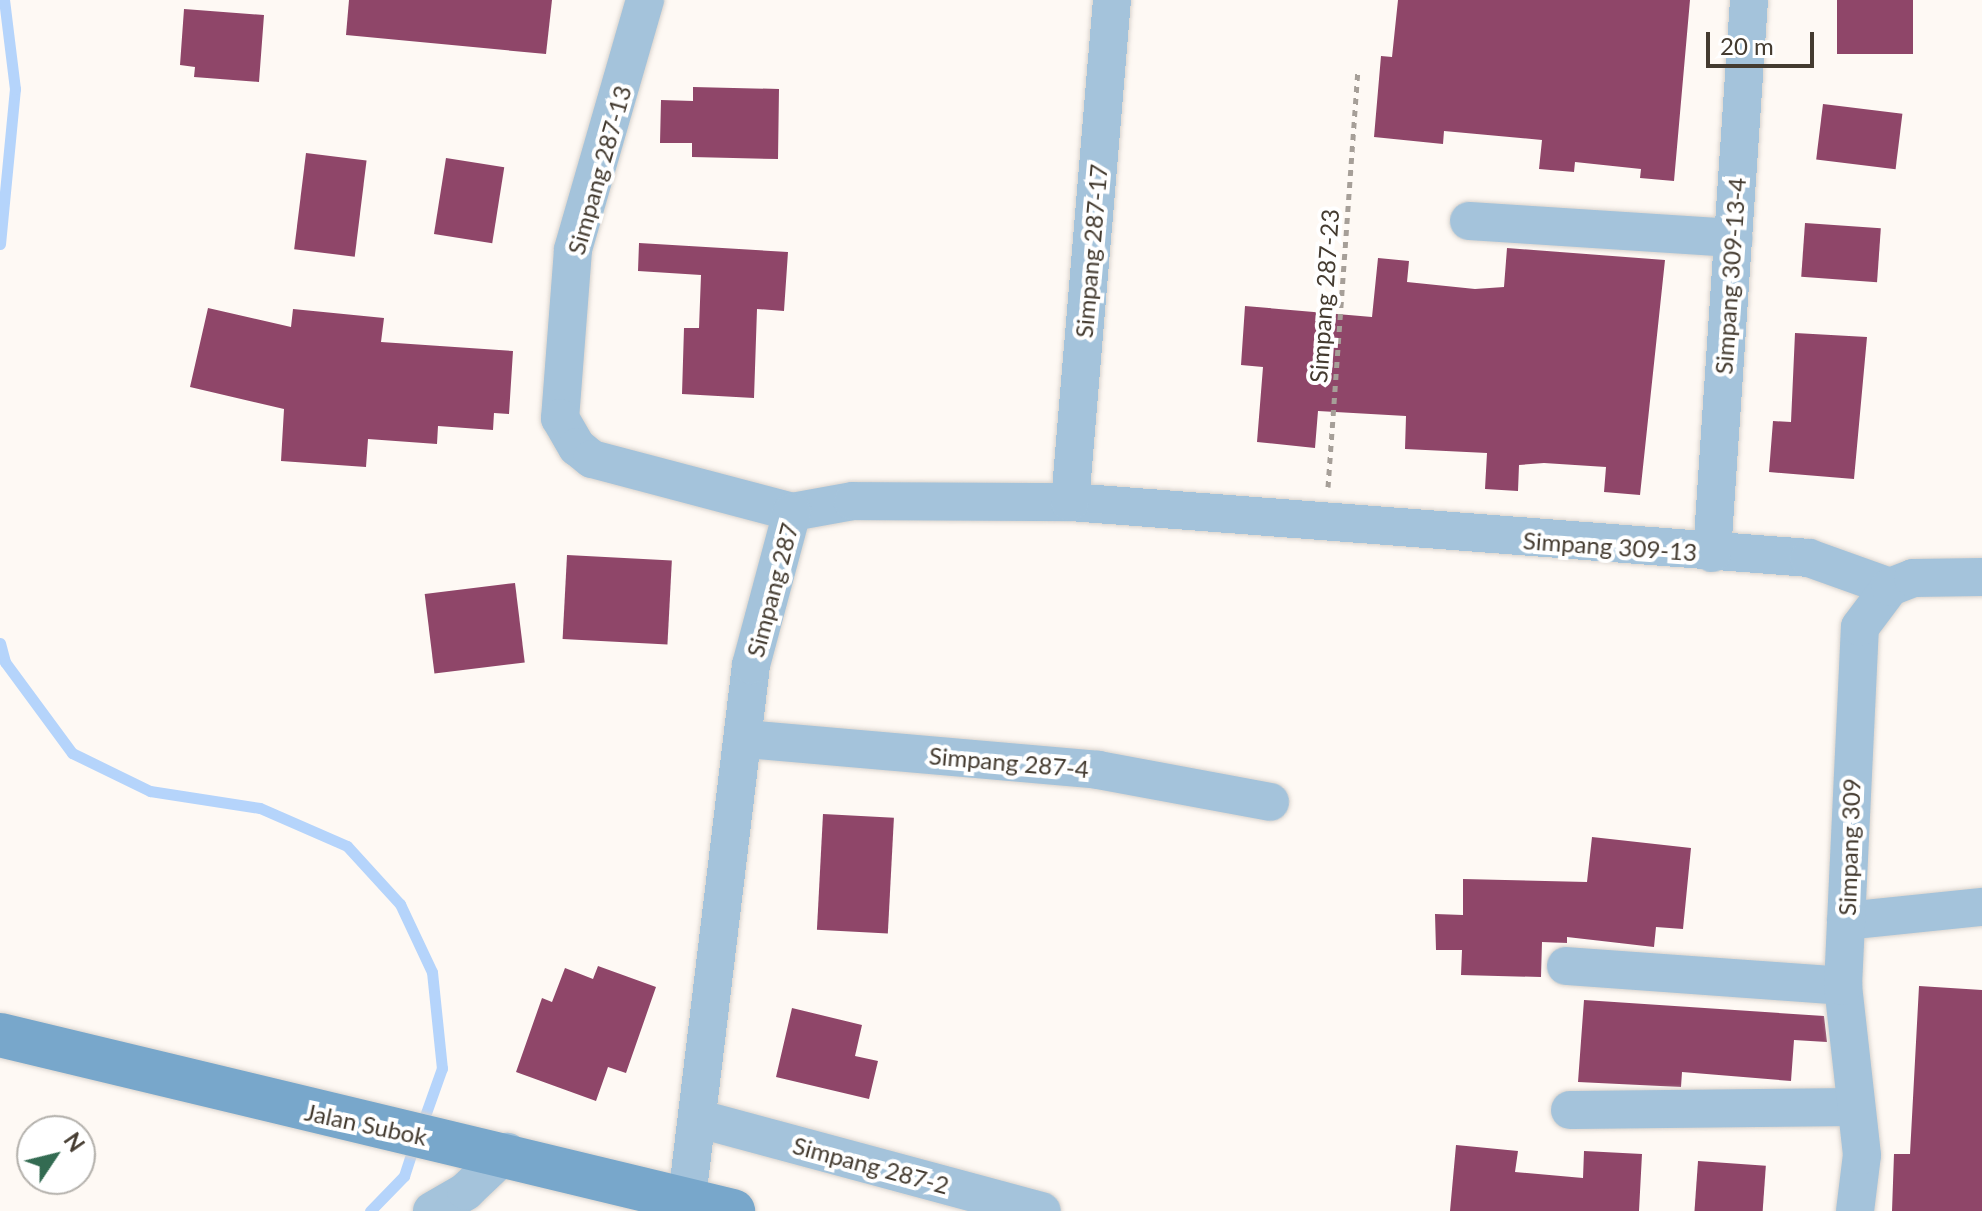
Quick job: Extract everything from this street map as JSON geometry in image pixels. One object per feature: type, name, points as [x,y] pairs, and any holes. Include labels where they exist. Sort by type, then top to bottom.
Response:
[{"type":"main road","name":"Jalan Subok","points":[[0,1035],[337,1120],[507,1152],[733,1211]]},
{"type":"street","name":"Simpang 287-13","points":[[645,0],[573,250],[560,418],[577,447],[612,468],[792,512]]},
{"type":"street","name":"Simpang 287-17","points":[[1070,502],[1112,0]]},
{"type":"street","name":"Simpang 309-13-4","points":[[1712,553],[1749,0]]},
{"type":"street","points":[[1469,221],[1733,238]]},
{"type":"street","name":"Simpang 287","points":[[687,1198],[700,1119],[746,739],[751,665],[792,512],[853,501],[1070,502],[1326,526]]},
{"type":"street","name":"Simpang 309-13","points":[[1326,526],[1809,558],[1890,587]]},
{"type":"street","points":[[1890,587],[1913,578],[1982,577]]},
{"type":"street","name":"Simpang 309","points":[[1855,1211],[1862,1155],[1843,986],[1857,653],[1871,605],[1890,587]]},
{"type":"street","name":"Simpang 287-4","points":[[746,739],[1098,770],[1270,802]]},
{"type":"street","points":[[1846,921],[1982,907]]},
{"type":"street","points":[[1566,966],[1843,986]]},
{"type":"street","points":[[1570,1110],[1856,1107]]},
{"type":"street","name":"Simpang 287-2","points":[[700,1119],[1042,1211]]},
{"type":"street","points":[[432,1211],[466,1191],[507,1152]]},
{"type":"path","name":"Simpang 287-23","points":[[1326,526],[1358,69]]},
{"type":"building","points":[[349,0],[552,0],[546,54],[346,35]]},
{"type":"building","points":[[1398,0],[1690,0],[1674,181],[1640,178],[1641,169],[1575,162],[1574,172],[1539,169],[1542,140],[1444,131],[1443,144],[1374,137],[1381,56],[1392,57]]},
{"type":"building","points":[[1837,0],[1913,0],[1913,54],[1837,54]]},
{"type":"building","points":[[184,9],[264,15],[259,82],[194,77],[195,67],[180,65]]},
{"type":"building","points":[[693,87],[779,89],[778,159],[692,157],[692,143],[660,143],[661,100],[693,101]]},
{"type":"building","points":[[1823,104],[1902,114],[1896,169],[1816,160]]},
{"type":"building","points":[[306,153],[367,160],[355,257],[294,249]]},
{"type":"building","points":[[446,158],[504,167],[492,243],[434,234]]},
{"type":"building","points":[[1805,223],[1881,228],[1877,282],[1801,277]]},
{"type":"building","points":[[639,243],[788,252],[784,311],[757,309],[754,398],[682,394],[684,328],[699,328],[701,275],[638,271]]},
{"type":"building","points":[[1507,248],[1665,260],[1640,495],[1604,492],[1606,467],[1544,463],[1519,465],[1518,491],[1485,489],[1487,453],[1405,449],[1406,416],[1318,411],[1315,448],[1257,442],[1263,367],[1241,365],[1245,306],[1372,317],[1378,258],[1409,261],[1407,282],[1475,289],[1504,287]]},
{"type":"building","points":[[208,308],[291,327],[293,309],[384,318],[381,342],[513,351],[509,414],[494,413],[493,430],[438,426],[437,444],[368,439],[366,467],[281,461],[284,409],[190,387]]},
{"type":"building","points":[[1795,333],[1867,337],[1854,479],[1769,472],[1773,421],[1791,422]]},
{"type":"building","points":[[567,555],[672,560],[667,644],[563,639]]},
{"type":"building","points":[[515,583],[525,662],[434,673],[425,594]]},
{"type":"building","points":[[823,814],[894,818],[888,934],[817,930]]},
{"type":"building","points":[[1592,837],[1691,848],[1683,929],[1656,927],[1654,947],[1567,937],[1567,943],[1542,942],[1541,977],[1461,975],[1462,950],[1436,950],[1435,914],[1463,915],[1463,879],[1587,882]]},
{"type":"building","points":[[598,966],[656,987],[626,1073],[608,1067],[596,1101],[516,1072],[542,998],[552,1002],[565,968],[593,979]]},
{"type":"building","points":[[1919,986],[1982,990],[1982,1211],[1892,1211],[1894,1154],[1910,1154]]},
{"type":"building","points":[[1584,1000],[1824,1016],[1827,1042],[1794,1040],[1791,1081],[1682,1072],[1681,1087],[1578,1082]]},
{"type":"building","points":[[792,1008],[862,1025],[855,1056],[878,1061],[869,1099],[776,1077]]},
{"type":"building","points":[[1456,1145],[1518,1151],[1515,1172],[1583,1178],[1584,1151],[1642,1154],[1639,1211],[1450,1211]]},
{"type":"building","points":[[1698,1161],[1766,1166],[1763,1211],[1695,1211]]},
{"type":"waterway","points":[[0,244],[15,89],[4,0]]},
{"type":"waterway","points":[[0,643],[5,662],[72,753],[150,791],[260,808],[347,846],[400,904],[432,972],[442,1068],[421,1127]]},
{"type":"waterway","points":[[370,1211],[404,1176],[415,1143]]}]
